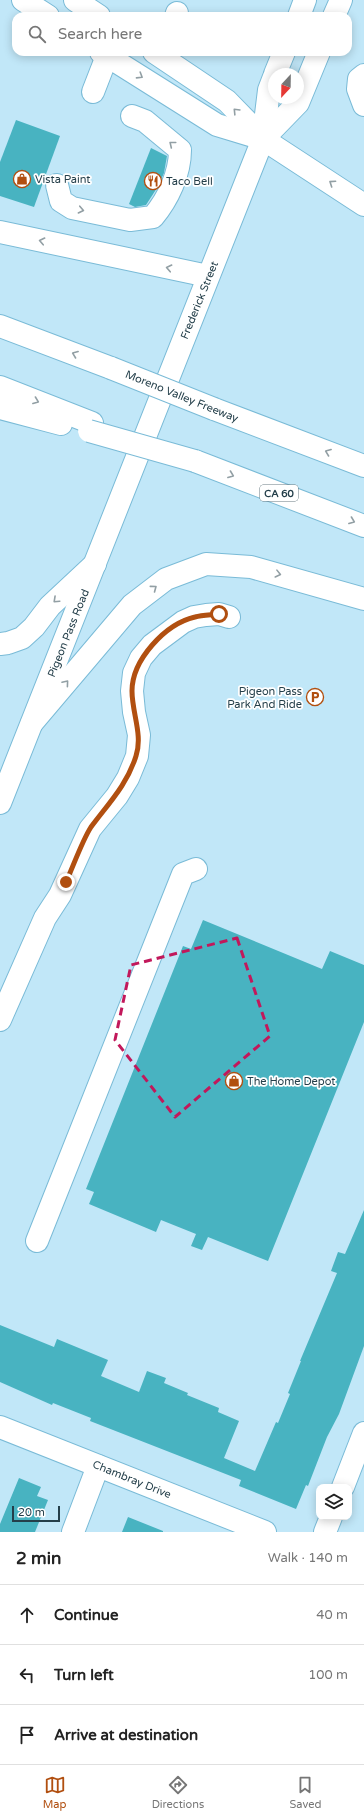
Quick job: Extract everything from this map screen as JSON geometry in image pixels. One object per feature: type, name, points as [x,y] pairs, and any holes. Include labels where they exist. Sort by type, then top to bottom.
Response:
[{"type":"main road","points":[[75,0],[93,12]]},
{"type":"main road","points":[[300,12],[305,0]]},
{"type":"main road","points":[[336,12],[341,0]]},
{"type":"main road","points":[[93,92],[103,56]]},
{"type":"main road","points":[[107,56],[217,125],[263,139]]},
{"type":"main road","points":[[160,56],[227,101],[263,139],[364,205]]},
{"type":"main road","points":[[277,68],[282,56]]},
{"type":"main road","name":"Frederick Street","points":[[263,139],[298,103],[317,56]]},
{"type":"main road","points":[[364,75],[359,80],[358,89],[364,105]]},
{"type":"main road","name":"Frederick Street","points":[[135,461],[263,139],[268,98]]},
{"type":"main road","points":[[57,185],[61,201],[72,208],[130,220],[153,217],[164,204],[180,163],[180,150],[145,121],[132,116]]},
{"type":"main road","points":[[0,232],[208,276]]},
{"type":"main road","name":"Moreno Valley Freeway","points":[[0,326],[364,466]]},
{"type":"main road","name":"CA 60","points":[[0,387],[91,427],[194,461],[364,526]]},
{"type":"main road","points":[[0,408],[91,427]]},
{"type":"main road","name":"Pigeon Pass Road","points":[[0,803],[135,461]]},
{"type":"main road","points":[[0,644],[22,638],[34,627],[50,606],[95,564]]},
{"type":"main road","points":[[32,723],[132,605],[166,579],[206,564],[251,567],[364,599]]},
{"type":"main road","points":[[0,1020],[45,918],[60,895],[90,829],[128,778],[136,756],[139,735],[134,712],[132,691],[134,673],[141,658],[157,641],[182,622],[194,617],[206,615],[219,614],[229,617]]},
{"type":"main road","points":[[37,1241],[183,874],[196,869]]},
{"type":"main road","name":"Chambray Drive","points":[[0,1427],[264,1532]]},
{"type":"main road","points":[[343,1484],[364,1433]]},
{"type":"main road","points":[[73,1532],[98,1466]]},
{"type":"main road","points":[[325,1532],[330,1520]]},
{"type":"highlighted area","points":[[237,938],[270,1036],[175,1117],[115,1040],[131,965]]},
{"type":"building","name":"Vista Paint","points":[[16,120],[60,136],[34,207],[0,196],[0,162]]},
{"type":"building","name":"Taco Bell","points":[[151,148],[167,156],[164,173],[157,188],[146,205],[135,207],[129,204]]},
{"type":"building","name":"The Home Depot","points":[[203,920],[322,969],[330,951],[364,965],[364,1022],[268,1261],[208,1237],[202,1250],[191,1246],[196,1234],[161,1220],[156,1232],[89,1204],[94,1192],[86,1189],[183,946],[191,949]]},
{"type":"building","points":[[364,1210],[364,1346],[339,1414],[327,1437],[308,1486],[306,1485],[296,1509],[239,1486],[241,1480],[90,1421],[91,1418],[53,1403],[52,1405],[0,1382],[0,1325],[54,1347],[57,1339],[108,1360],[101,1376],[139,1392],[147,1371],[166,1378],[164,1383],[188,1393],[187,1395],[219,1408],[218,1412],[239,1421],[224,1458],[255,1471],[276,1422],[278,1423],[290,1394],[288,1393],[300,1361],[337,1273],[331,1271],[338,1252],[345,1254]]},
{"type":"building","points":[[19,1478],[41,1487],[37,1496],[48,1500],[35,1532],[0,1532],[0,1524]]},
{"type":"building","points":[[128,1517],[163,1531],[163,1532],[122,1532]]},
{"type":"place","name":"Vista Paint","points":[[22,179]]},
{"type":"place","name":"Taco Bell","points":[[153,181]]},
{"type":"place","name":"Pigeon Pass Park And Ride","points":[[315,697]]},
{"type":"place","name":"The Home Depot","points":[[234,1081]]},
{"type":"route","points":[[66,882],[90,829],[117,796],[128,778],[136,756],[139,746],[139,735],[134,712],[132,691],[134,673],[141,658],[152,645],[182,622],[194,617],[219,614]]}]
